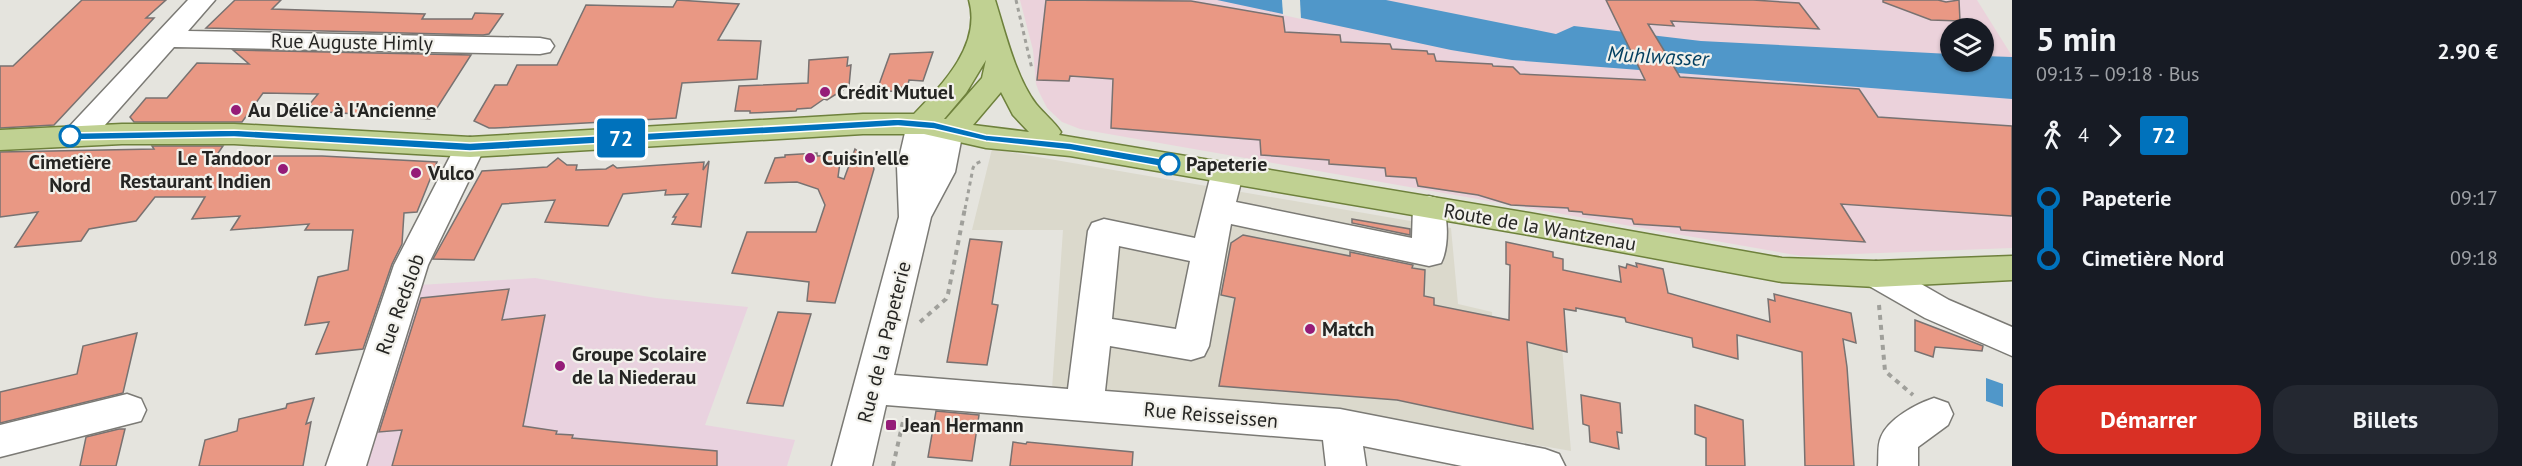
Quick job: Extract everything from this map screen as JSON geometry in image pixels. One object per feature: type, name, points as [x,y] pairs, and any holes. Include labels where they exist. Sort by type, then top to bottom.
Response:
[{"type":"main road","points":[[983,3],[1001,62],[1018,101],[1058,139]]},
{"type":"main road","points":[[943,123],[975,58],[985,26],[983,3]]},
{"type":"main road","points":[[943,123],[996,80],[1001,62]]},
{"type":"main road","points":[[0,140],[78,136],[234,134],[470,147],[881,123],[924,108],[943,123]]},
{"type":"main road","name":"Route de la Wantzenau","points":[[943,123],[1003,123],[1058,139],[1227,174],[1429,207],[1782,270],[1876,274],[2012,268]]},
{"type":"main road","name":"Route de la Wantzenau","points":[[990,139],[1058,139]]},
{"type":"street","points":[[78,136],[164,39],[202,0]]},
{"type":"street","name":"Rue Auguste Himly","points":[[164,39],[540,46]]},
{"type":"street","points":[[881,123],[907,129],[943,123],[960,141],[990,139]]},
{"type":"street","name":"Rue de la Papeterie","points":[[852,466],[891,390],[915,217],[934,182],[943,123]]},
{"type":"street","name":"Rue Redslob","points":[[346,466],[411,265],[470,147]]},
{"type":"street","points":[[1094,330],[1191,346],[1208,253],[1227,174]]},
{"type":"street","points":[[1219,210],[1429,254],[1429,207]]},
{"type":"street","points":[[1085,405],[1104,231],[1208,253]]},
{"type":"street","points":[[1876,274],[1937,309],[2012,342]]},
{"type":"street","name":"Rue Reisseissen","points":[[891,390],[1340,425],[1545,466]]},
{"type":"street","points":[[0,441],[127,410]]},
{"type":"street","points":[[1898,466],[1899,440],[1934,414]]},
{"type":"street","points":[[1340,425],[1346,466]]},
{"type":"path","points":[[1016,0],[1032,61],[1032,79],[1037,98],[1018,101]]},
{"type":"path","points":[[917,325],[946,299],[973,168],[975,164],[988,157],[990,139]]},
{"type":"path","points":[[1876,274],[1885,371],[1934,414]]},
{"type":"path","points":[[891,390],[893,466]]},
{"type":"shaded area","name":"Papeterie","points":[[1020,0],[1977,0],[1988,18],[1940,18],[1940,72],[1994,72],[1994,27],[2012,56],[2012,248],[1801,256],[1080,129],[1062,122],[1047,108],[1036,84],[1033,50]]},
{"type":"shaded area","points":[[992,149],[1451,228],[1458,304],[1492,312],[1493,331],[1562,347],[1571,451],[1395,420],[1052,389],[1063,230],[972,230]]},
{"type":"shaded area","name":"Groupe Scolaire de la Niederau","points":[[535,278],[656,298],[748,307],[705,425],[795,440],[787,466],[363,466],[419,285]]},
{"type":"water","name":"Muhlwasser","points":[[1217,0],[1386,0],[1556,34],[1574,26],[1701,41],[1940,53],[1940,72],[1994,72],[1994,56],[2012,57],[2012,99],[1512,60],[1451,50]]},
{"type":"water","points":[[1986,378],[2003,384],[2003,407],[1986,401]]},
{"type":"pier","points":[[1282,0],[1300,0],[1301,19],[1283,15]]},
{"type":"building","points":[[82,0],[166,0],[146,18],[154,18],[54,125],[0,128],[0,66],[13,66]]},
{"type":"building","points":[[235,0],[281,0],[272,9],[425,14],[422,19],[472,19],[475,13],[503,14],[489,34],[483,35],[206,28]]},
{"type":"building","points":[[677,0],[739,4],[718,40],[761,41],[757,79],[682,83],[676,118],[495,128],[489,128],[474,121],[495,85],[507,85],[517,65],[557,65],[586,5],[673,7]]},
{"type":"building","name":"Papeterie","points":[[1046,0],[1191,1],[1283,17],[1285,32],[1340,35],[1341,42],[1390,44],[1392,49],[1427,51],[1428,54],[1434,54],[1436,61],[1513,67],[1520,74],[1645,80],[1606,0],[1753,0],[1799,3],[1819,29],[1671,21],[1674,26],[1648,24],[1680,77],[1859,89],[1878,117],[2012,126],[2012,216],[1841,204],[1865,242],[1681,230],[1680,227],[1634,224],[1632,219],[1583,214],[1569,211],[1568,208],[1511,205],[1478,195],[1418,186],[1416,178],[1386,176],[1385,168],[1329,164],[1329,160],[1261,155],[1260,140],[1111,128],[1113,79],[1070,76],[1069,81],[1037,80]]},
{"type":"building","points":[[1883,0],[1946,2],[1959,0],[1960,18],[1931,20],[1883,2]]},
{"type":"building","points":[[233,50],[471,55],[430,119],[312,111],[316,106],[308,106],[318,94],[263,93],[242,122],[134,122],[130,117],[146,98],[167,98],[197,63],[249,64]]},
{"type":"building","points":[[933,52],[923,81],[909,80],[907,88],[902,87],[900,92],[877,90],[890,54]]},
{"type":"building","points":[[848,57],[847,66],[851,65],[849,86],[811,108],[750,113],[750,111],[735,111],[739,86],[808,83],[809,60]]},
{"type":"building","points":[[152,146],[223,146],[216,156],[322,156],[437,162],[417,212],[404,213],[402,244],[392,264],[363,349],[316,354],[329,322],[305,325],[318,277],[348,270],[353,230],[305,230],[309,224],[231,230],[240,216],[192,219],[205,197],[155,197],[136,221],[89,229],[81,241],[15,247],[38,212],[0,217],[0,152],[154,149]]},
{"type":"building","points":[[855,149],[872,162],[874,169],[835,303],[807,301],[809,282],[732,273],[747,232],[816,232],[825,205],[818,189],[797,182],[765,183],[775,158],[817,153],[817,156],[841,155],[838,177],[844,179]]},
{"type":"building","points":[[558,158],[567,165],[577,165],[576,170],[606,169],[613,165],[617,168],[704,162],[703,170],[709,161],[701,227],[672,224],[676,217],[673,217],[688,194],[665,195],[666,190],[623,194],[608,226],[545,222],[555,200],[502,204],[474,260],[433,259],[482,171],[547,167]]},
{"type":"building","points":[[1352,219],[1410,229],[1410,235],[1352,223]]},
{"type":"building","points":[[1243,235],[1350,256],[1350,252],[1413,265],[1412,268],[1425,270],[1424,296],[1434,298],[1434,305],[1509,320],[1510,265],[1506,264],[1506,242],[1553,252],[1553,257],[1563,259],[1563,270],[1621,282],[1619,266],[1626,268],[1627,264],[1637,267],[1636,263],[1663,269],[1668,293],[1770,322],[1768,299],[1775,301],[1774,294],[1851,313],[1856,343],[1843,339],[1854,466],[1805,466],[1802,352],[1737,335],[1738,359],[1693,347],[1692,338],[1626,322],[1625,318],[1576,308],[1576,311],[1564,309],[1567,352],[1527,342],[1533,429],[1397,400],[1219,386],[1235,298],[1221,295],[1231,243]]},
{"type":"building","points":[[970,239],[1002,242],[992,304],[998,305],[987,365],[947,362]]},
{"type":"building","points":[[509,289],[502,320],[545,315],[523,426],[557,431],[556,434],[573,435],[572,438],[717,451],[717,466],[392,466],[402,430],[379,432],[421,298]]},
{"type":"building","points":[[778,312],[811,314],[783,406],[747,403]]},
{"type":"building","points":[[1915,320],[1983,346],[1982,351],[1935,347],[1933,357],[1915,351]]},
{"type":"building","points":[[137,333],[123,393],[0,423],[0,392],[77,374],[83,346]]},
{"type":"building","points":[[1581,395],[1620,403],[1622,433],[1617,432],[1619,449],[1590,442],[1589,426],[1583,424]]},
{"type":"building","points":[[314,398],[306,424],[311,422],[303,466],[199,466],[205,440],[237,431],[239,419],[286,408],[287,404]]},
{"type":"building","points":[[1695,405],[1743,420],[1745,466],[1706,466],[1706,438],[1695,434]]},
{"type":"building","points":[[936,411],[979,415],[972,461],[928,457]]},
{"type":"building","points":[[125,429],[116,466],[80,466],[86,437]]},
{"type":"building","points":[[1013,442],[1133,452],[1132,466],[1010,466]]},
{"type":"bus line","name":"72","points":[[70,136],[234,134],[470,147],[912,123],[986,138],[1070,146],[1169,164]]},
{"type":"place","name":"Crédit Mutuel","points":[[825,92]]},
{"type":"place","name":"Au Délice à l'Ancienne","points":[[236,110]]},
{"type":"place","name":"Cimetière Nord","points":[[70,136]]},
{"type":"place","name":"Cuisin'elle","points":[[810,158]]},
{"type":"place","name":"Papeterie","points":[[1169,164]]},
{"type":"place","name":"Le Tandoor Restaurant Indien","points":[[283,169]]},
{"type":"place","name":"Vulco","points":[[416,173]]},
{"type":"place","name":"Match","points":[[1310,329]]},
{"type":"place","name":"Groupe Scolaire de la Niederau","points":[[560,366]]},
{"type":"place","name":"Jean Hermann","points":[[891,425]]}]
